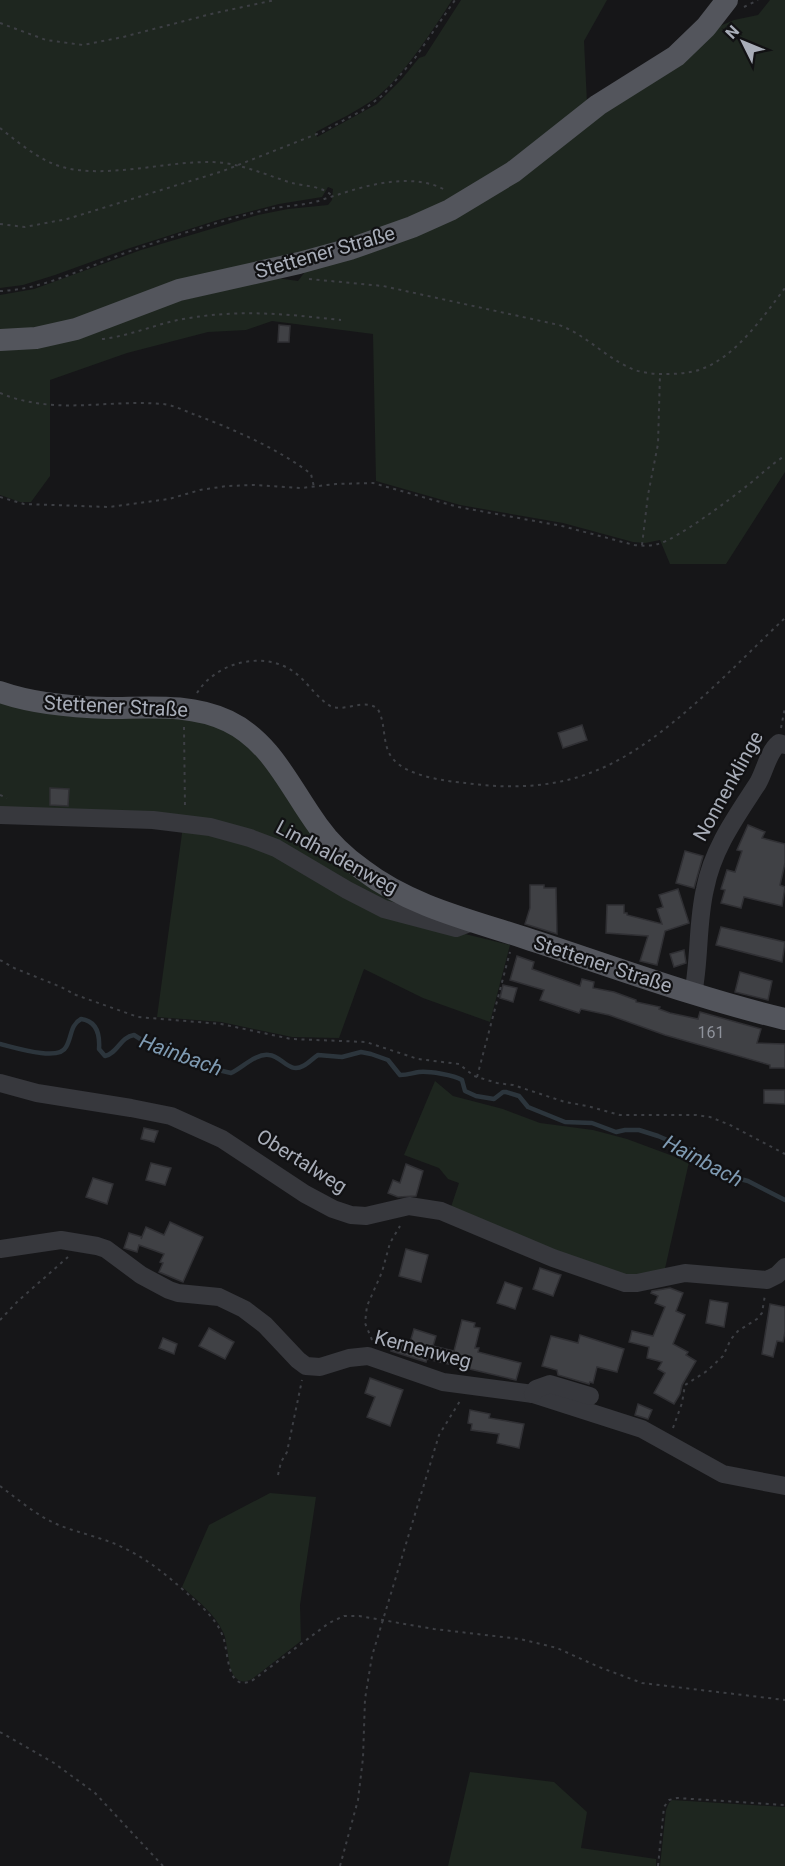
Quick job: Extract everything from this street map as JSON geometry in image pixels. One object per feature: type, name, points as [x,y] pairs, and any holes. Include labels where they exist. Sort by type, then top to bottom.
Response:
[{"type":"main road","name":"Stettener Straße","points":[[0,340],[36,338],[84,327],[179,290],[326,257],[419,224],[460,205],[513,172],[598,105],[676,56],[706,27],[727,0]]},
{"type":"main road","name":"Stettener Straße","points":[[0,692],[65,706],[193,710],[226,720],[256,740],[274,760],[331,842],[371,876],[415,899],[472,922],[693,994],[785,1019]]},
{"type":"street","name":"Nonnenklinge","points":[[693,994],[708,873],[726,831],[760,779],[775,747],[783,744]]},
{"type":"street","name":"Lindhaldenweg","points":[[0,815],[110,818],[185,823],[217,829],[268,845],[346,890],[387,910],[456,928],[472,922]]},
{"type":"street","name":"Obertalweg","points":[[0,1083],[37,1093],[171,1116],[232,1145],[293,1187],[333,1209],[351,1215],[366,1216],[409,1206],[441,1211],[553,1258],[625,1283],[685,1274],[767,1280]]},
{"type":"street","points":[[0,1249],[61,1240],[106,1250],[134,1271],[169,1290],[182,1294],[219,1297],[244,1309],[265,1325],[306,1366]]},
{"type":"street","points":[[767,1280],[785,1268]]},
{"type":"street","name":"Kernenweg","points":[[306,1366],[320,1367],[360,1356],[380,1360],[428,1378],[533,1394],[642,1429],[723,1474],[785,1486]]},
{"type":"street","points":[[533,1394],[537,1388],[550,1384],[590,1396]]},
{"type":"path","points":[[0,23],[46,40],[83,45],[275,0]]},
{"type":"path","points":[[0,224],[25,227],[58,221],[236,166],[302,141],[348,118],[373,103],[388,90],[415,58],[455,0]]},
{"type":"path","points":[[0,129],[40,157],[69,168],[116,170],[212,162],[236,166],[324,190],[332,196]]},
{"type":"path","points":[[0,291],[20,289],[45,282],[206,226],[273,208],[314,202],[379,184],[415,180],[444,189],[460,205]]},
{"type":"path","points":[[280,268],[308,279],[383,286],[559,325],[580,335],[624,366],[660,374],[698,370],[721,358],[749,332],[785,288]]},
{"type":"path","points":[[84,327],[92,338],[97,340],[119,337],[176,321],[238,312],[265,312],[341,320]]},
{"type":"path","points":[[642,545],[648,495],[658,444],[660,374]]},
{"type":"path","points":[[0,393],[26,402],[52,406],[163,404],[220,424],[290,460],[311,474],[314,487]]},
{"type":"path","points":[[0,497],[24,504],[110,507],[169,499],[216,487],[247,485],[295,488],[350,483],[383,484],[458,507],[562,526],[642,545],[659,543],[668,539],[785,456]]},
{"type":"path","points":[[185,823],[186,780],[183,728],[190,720],[201,687],[219,673],[247,661],[270,662],[292,671],[332,707],[340,709],[369,704],[377,708],[382,717],[390,756],[410,770],[441,779],[479,785],[551,784],[595,771],[616,761],[647,741],[708,691],[785,618]]},
{"type":"path","name":"Nonnenklinge","points":[[783,744],[785,706]]},
{"type":"path","points":[[477,1077],[514,934]]},
{"type":"path","points":[[0,960],[76,995],[138,1017],[221,1024],[291,1039],[362,1041],[418,1059],[459,1064],[477,1077],[498,1084],[516,1086],[565,1102],[623,1116],[696,1115],[710,1117],[785,1154]]},
{"type":"path","points":[[380,1360],[366,1327],[365,1314],[382,1272],[390,1243],[402,1223]]},
{"type":"path","points":[[0,1320],[26,1294],[87,1244]]},
{"type":"path","points":[[668,1442],[682,1403],[685,1385],[707,1371],[723,1356],[732,1336],[740,1329],[755,1322],[761,1314],[767,1280]]},
{"type":"path","points":[[278,1475],[281,1462],[287,1452],[306,1366]]},
{"type":"path","points":[[340,1866],[358,1800],[369,1667],[439,1436],[470,1386]]},
{"type":"path","points":[[0,1485],[46,1519],[121,1546],[166,1576],[204,1609],[218,1626],[225,1642],[230,1673],[240,1683],[253,1680],[334,1620],[354,1615],[450,1631],[507,1636],[538,1642],[642,1683],[785,1700]]},
{"type":"path","points":[[0,1732],[54,1763],[95,1793],[163,1866]]},
{"type":"path","points":[[658,1866],[664,1807],[672,1798],[785,1805]]},
{"type":"shaded area","points":[[0,0],[452,0],[418,52],[387,88],[362,107],[316,132],[317,137],[377,104],[419,58],[425,56],[461,0],[607,0],[584,41],[587,103],[523,154],[441,205],[365,235],[62,324],[0,332],[0,295],[34,289],[141,250],[258,215],[328,205],[332,200],[333,189],[328,187],[322,197],[279,204],[221,219],[23,285],[0,288]]},
{"type":"shaded area","points":[[770,0],[785,0],[785,472],[726,564],[670,564],[660,540],[645,543],[633,542],[563,523],[460,505],[376,481],[373,334],[272,321],[246,330],[208,332],[127,353],[50,380],[50,476],[31,502],[20,502],[0,495],[0,348],[158,306],[277,278],[298,281],[307,269],[375,249],[720,26],[734,20],[758,15]]},
{"type":"shaded area","points":[[0,701],[186,717],[235,733],[415,915],[249,835],[0,810]]},
{"type":"shaded area","points":[[183,826],[285,857],[465,934],[510,945],[490,1022],[423,998],[364,969],[339,1038],[292,1037],[221,1022],[157,1017]]},
{"type":"shaded area","points":[[435,1081],[453,1096],[503,1109],[540,1123],[593,1130],[627,1139],[689,1162],[664,1273],[632,1280],[450,1210],[459,1183],[448,1179],[439,1168],[404,1155]]},
{"type":"shaded area","points":[[270,1493],[316,1497],[300,1605],[301,1641],[252,1679],[241,1681],[232,1673],[225,1637],[220,1625],[182,1587],[209,1525]]},
{"type":"shaded area","points":[[470,1772],[554,1782],[587,1812],[581,1848],[656,1859],[656,1866],[448,1866]]},
{"type":"shaded area","points":[[672,1800],[785,1807],[785,1866],[660,1866],[666,1810]]},
{"type":"building","points":[[279,325],[290,326],[289,342],[278,342]]},
{"type":"building","points":[[582,725],[587,740],[563,748],[558,733]]},
{"type":"building","points":[[50,788],[69,789],[68,806],[50,805]]},
{"type":"building","points":[[748,825],[765,832],[762,838],[785,844],[785,863],[780,885],[785,887],[782,906],[744,897],[741,908],[721,903],[725,890],[721,889],[727,870],[735,872],[742,851],[737,850]]},
{"type":"building","points":[[685,851],[703,856],[694,888],[676,883]]},
{"type":"building","points":[[530,885],[556,888],[557,934],[525,924],[530,908]]},
{"type":"building","points":[[678,889],[689,923],[665,931],[657,965],[640,961],[648,936],[606,933],[607,905],[624,905],[624,913],[627,915],[662,924],[657,909],[663,907],[659,895]]},
{"type":"building","points":[[721,927],[785,942],[782,962],[716,945]]},
{"type":"building","points":[[684,950],[686,963],[674,967],[670,954]]},
{"type":"building","points":[[517,956],[534,962],[532,969],[580,986],[582,979],[594,982],[593,988],[614,992],[636,1000],[636,1002],[660,1007],[659,1009],[670,1013],[698,1019],[700,1012],[761,1029],[757,1043],[785,1044],[785,1068],[770,1068],[770,1065],[665,1035],[609,1015],[581,1009],[579,1013],[540,1000],[544,990],[510,980]]},
{"type":"building","points":[[740,972],[772,981],[768,1000],[735,992]]},
{"type":"building","points":[[503,985],[517,988],[513,1002],[500,998]]},
{"type":"building","points":[[764,1090],[785,1090],[785,1104],[764,1103]]},
{"type":"building","points":[[144,1128],[158,1131],[154,1142],[141,1139]]},
{"type":"building","points":[[151,1163],[171,1168],[165,1185],[146,1180]]},
{"type":"building","points":[[406,1164],[423,1171],[416,1196],[398,1197],[388,1193],[393,1180],[400,1183]]},
{"type":"building","points":[[93,1178],[113,1184],[107,1204],[86,1197]]},
{"type":"building","points":[[170,1222],[203,1237],[183,1282],[159,1272],[164,1254],[139,1245],[137,1252],[124,1248],[129,1233],[142,1237],[146,1227],[164,1235]]},
{"type":"building","points":[[406,1249],[428,1255],[421,1282],[399,1276]]},
{"type":"building","points":[[540,1268],[561,1275],[553,1296],[533,1289]]},
{"type":"building","points":[[505,1282],[522,1288],[515,1309],[497,1303]]},
{"type":"building","points":[[670,1288],[683,1293],[676,1311],[685,1315],[673,1344],[688,1352],[686,1355],[696,1361],[674,1404],[654,1393],[665,1373],[658,1369],[662,1362],[647,1358],[649,1347],[629,1342],[632,1331],[653,1336],[665,1307],[655,1303],[658,1296],[651,1293]]},
{"type":"building","points":[[710,1300],[728,1303],[724,1327],[706,1323]]},
{"type":"building","points":[[770,1304],[785,1307],[783,1342],[777,1341],[773,1357],[762,1354]]},
{"type":"building","points":[[462,1320],[475,1323],[474,1327],[480,1328],[475,1348],[479,1348],[478,1352],[521,1363],[516,1380],[427,1359],[426,1362],[391,1351],[394,1341],[409,1346],[414,1329],[436,1336],[433,1346],[454,1351]]},
{"type":"building","points":[[209,1328],[234,1342],[225,1359],[199,1346]]},
{"type":"building","points":[[580,1335],[624,1349],[617,1372],[597,1367],[593,1383],[589,1384],[558,1375],[557,1370],[542,1366],[551,1336],[578,1343]]},
{"type":"building","points":[[163,1338],[177,1344],[174,1354],[159,1348]]},
{"type":"building","points":[[370,1378],[403,1390],[390,1426],[367,1417],[375,1397],[365,1393]]},
{"type":"building","points":[[638,1404],[652,1410],[648,1419],[635,1415]]},
{"type":"building","points":[[470,1410],[490,1414],[489,1418],[524,1424],[519,1448],[497,1443],[499,1434],[471,1430],[472,1424],[468,1423]]},
{"type":"waterway","name":"Hainbach","points":[[0,1044],[35,1052],[62,1051],[68,1043],[75,1024],[81,1019],[94,1026],[98,1034],[99,1049],[105,1056],[113,1052],[129,1036],[134,1035],[145,1042],[172,1047],[185,1056],[214,1069],[231,1073],[254,1058],[264,1055],[274,1056],[298,1068],[318,1055],[342,1057],[361,1052],[388,1060],[400,1075],[423,1072],[453,1076],[462,1080],[465,1091],[476,1096],[494,1099],[503,1092],[519,1096],[528,1107],[565,1122],[592,1123],[616,1132],[639,1130],[658,1136],[698,1153],[724,1175],[748,1181],[785,1200]]}]
